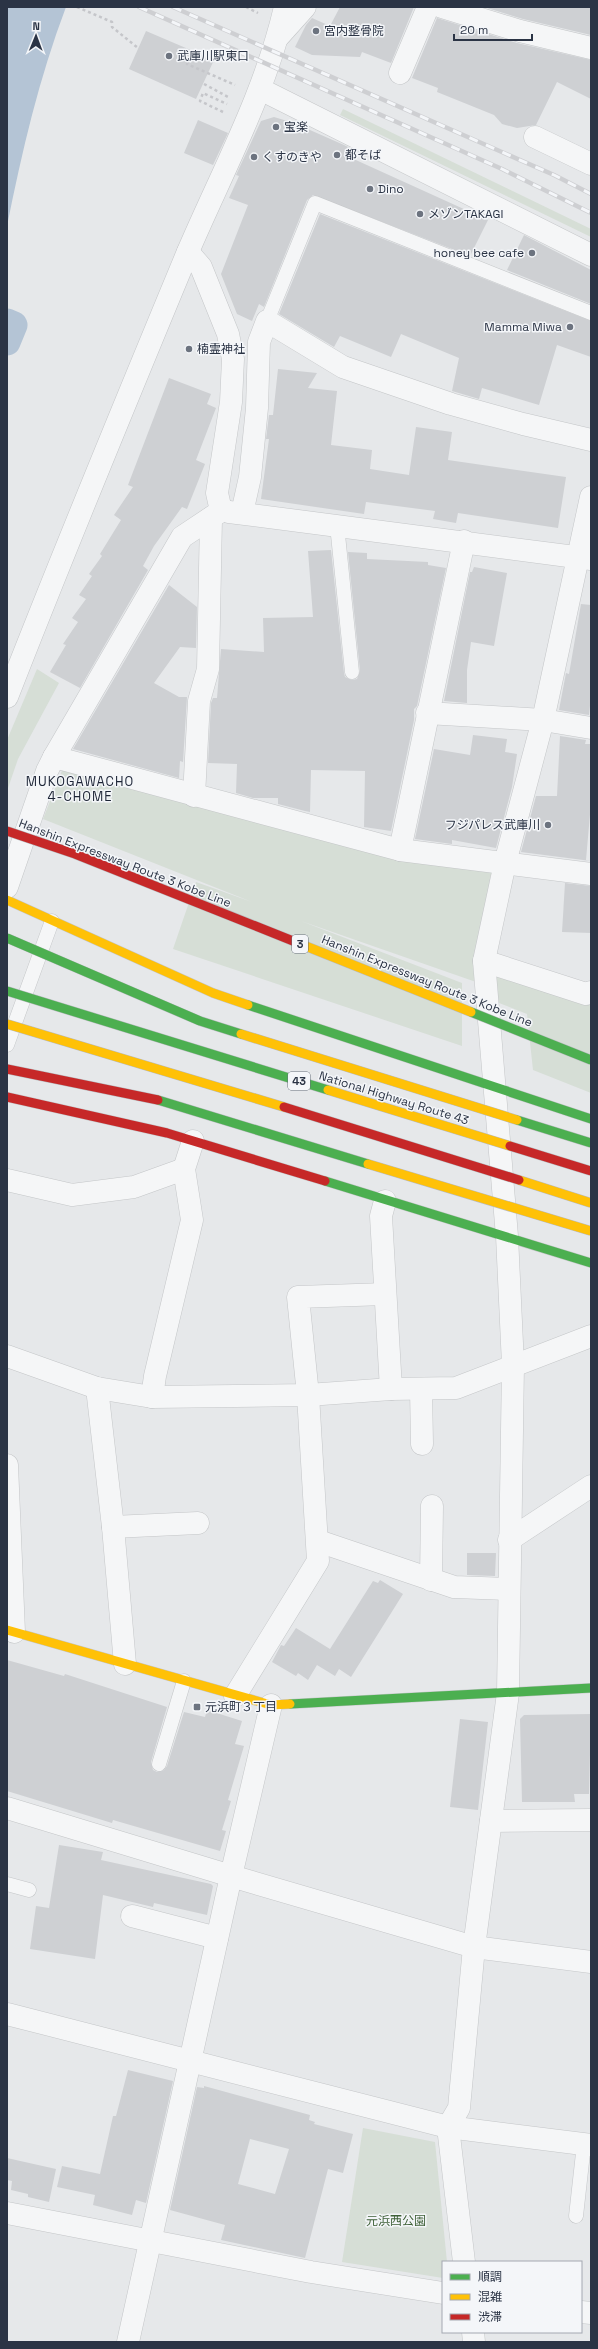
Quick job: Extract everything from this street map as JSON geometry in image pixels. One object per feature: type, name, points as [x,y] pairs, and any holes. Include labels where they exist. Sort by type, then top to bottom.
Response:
[{"type":"main road","name":"Hanshin Expressway Route 3 Kobe Line","points":[[7,831],[75,854],[591,1060]]},
{"type":"main road","name":"Hanshin Expressway Route 3 Kobe Line","points":[[7,837],[78,862],[591,1064]]},
{"type":"main road","points":[[7,900],[213,993],[591,1120]]},
{"type":"main road","points":[[7,938],[200,1021],[591,1143]]},
{"type":"main road","name":"National Highway Route 43","points":[[7,991],[591,1171]]},
{"type":"main road","name":"43","points":[[7,1024],[346,1126],[591,1203]]},
{"type":"main road","points":[[7,1069],[157,1100],[591,1231]]},
{"type":"main road","points":[[7,1097],[160,1131],[385,1201],[507,1236],[591,1263]]},
{"type":"main road","points":[[11,1631],[271,1705],[591,1688]]},
{"type":"street","points":[[278,37],[285,7]]},
{"type":"street","points":[[7,697],[48,591],[188,252],[245,122],[249,88],[278,37],[305,7]]},
{"type":"street","points":[[400,73],[428,7]]},
{"type":"street","points":[[442,7],[520,31],[591,48]]},
{"type":"street","points":[[249,88],[591,255]]},
{"type":"street","points":[[536,137],[591,164]]},
{"type":"street","points":[[188,252],[201,267],[228,334],[233,359],[228,424],[217,493],[225,514],[208,669],[199,700],[194,796]]},
{"type":"street","points":[[7,887],[47,771],[54,757],[182,537],[225,514],[250,477],[257,408],[259,342],[267,321],[343,367],[451,404],[523,424],[591,440]]},
{"type":"street","points":[[464,2261],[448,2127],[459,2108],[474,1947],[508,1693],[508,1589],[513,1365],[507,1236],[484,961],[505,863],[585,558],[591,497]]},
{"type":"street","points":[[225,514],[337,525],[585,558]]},
{"type":"street","points":[[400,850],[427,713],[464,542]]},
{"type":"street","points":[[427,713],[543,720],[591,728]]},
{"type":"street","points":[[54,757],[194,796],[400,850],[591,874]]},
{"type":"street","points":[[484,961],[586,994],[591,992]]},
{"type":"street","points":[[152,1397],[155,1376],[192,1220],[184,1169],[193,1141]]},
{"type":"street","points":[[7,1180],[72,1195],[134,1187],[184,1169]]},
{"type":"street","points":[[385,1201],[381,1216],[391,1389]]},
{"type":"street","points":[[235,1696],[318,1561],[318,1541],[308,1395],[298,1297],[386,1294]]},
{"type":"street","points":[[7,1356],[98,1388],[152,1397],[308,1395],[391,1389],[456,1388],[591,1336]]},
{"type":"street","points":[[98,1388],[113,1527],[125,1664]]},
{"type":"street","points":[[421,1389],[422,1444]]},
{"type":"street","points":[[7,1465],[11,1631]]},
{"type":"street","points":[[509,1540],[591,1486]]},
{"type":"street","points":[[431,1580],[432,1506]]},
{"type":"street","points":[[113,1527],[198,1523]]},
{"type":"street","points":[[318,1541],[454,1587],[508,1589]]},
{"type":"street","points":[[128,2342],[191,2062],[230,1876],[271,1705]]},
{"type":"street","points":[[7,1808],[230,1876],[474,1947],[591,1962]]},
{"type":"street","points":[[491,1821],[591,1820]]},
{"type":"street","points":[[132,1916],[217,1938]]},
{"type":"street","points":[[7,2014],[448,2127],[588,2144]]},
{"type":"street","points":[[7,2213],[311,2272],[442,2293]]},
{"type":"lane","points":[[267,321],[315,203],[591,313]]},
{"type":"lane","points":[[337,525],[352,672]]},
{"type":"lane","points":[[7,1045],[52,920]]},
{"type":"lane","points":[[159,1764],[184,1681]]},
{"type":"lane","points":[[7,1884],[29,1890]]},
{"type":"lane","points":[[576,2216],[588,2144]]},
{"type":"path","points":[[77,7],[112,22],[112,27],[138,48]]},
{"type":"path","points":[[246,7],[253,10]]},
{"type":"path","points":[[192,51],[187,64],[249,88]]},
{"type":"path","points":[[204,84],[230,97],[227,104],[203,93],[200,101],[245,122]]},
{"type":"green space","points":[[343,109],[591,229],[591,237],[340,115]]},
{"type":"green space","points":[[37,669],[59,683],[18,759],[7,791],[7,740]]},
{"type":"green space","points":[[63,768],[492,868],[477,957],[476,982],[301,921],[462,983],[462,1046],[173,949],[196,882],[252,902],[43,819]]},
{"type":"green space","points":[[496,976],[591,1002],[591,1093],[533,1070],[527,1014],[494,1001]]},
{"type":"green space","name":"元浜西公園","points":[[363,2128],[435,2142],[447,2261],[442,2261],[442,2278],[342,2262]]},
{"type":"water","points":[[7,7],[66,7],[39,88],[7,226]]},
{"type":"building","points":[[340,7],[414,7],[391,63],[362,52],[360,57],[312,55],[295,47],[306,25],[312,18],[330,26]]},
{"type":"building","points":[[484,7],[591,7],[591,35],[523,19]]},
{"type":"building","points":[[437,18],[517,43],[591,60],[591,99],[557,82],[536,125],[517,128],[502,124],[494,115],[437,92],[438,88],[412,78]]},
{"type":"building","name":"武庫川駅東口","points":[[146,31],[214,60],[196,99],[129,69]]},
{"type":"building","points":[[274,117],[294,123],[344,145],[350,148],[347,156],[488,220],[470,256],[313,195],[307,200],[264,307],[259,304],[252,321],[237,314],[221,274],[248,205],[229,198],[239,176],[236,175],[261,121]]},
{"type":"building","points":[[198,120],[228,133],[213,165],[184,153]]},
{"type":"building","points":[[320,214],[591,321],[591,357],[557,345],[539,405],[482,388],[479,399],[452,391],[459,358],[401,334],[391,357],[340,336],[334,347],[279,314]]},
{"type":"building","points":[[524,235],[591,270],[591,304],[507,270]]},
{"type":"building","points":[[278,369],[317,373],[308,388],[337,391],[331,445],[372,450],[370,469],[409,475],[416,427],[452,432],[448,460],[566,477],[558,528],[458,513],[456,523],[433,519],[435,511],[366,502],[364,514],[261,499],[269,439],[266,439],[269,415],[273,415]]},
{"type":"building","points":[[169,378],[211,394],[207,404],[216,408],[196,460],[205,464],[187,509],[182,507],[154,546],[143,566],[148,570],[80,688],[50,672],[66,645],[63,644],[78,622],[72,618],[86,599],[79,595],[92,576],[89,574],[102,556],[100,554],[121,520],[114,515],[133,487],[128,485]]},
{"type":"building","points":[[331,550],[344,673],[345,677],[352,680],[357,679],[360,671],[348,552],[367,553],[367,559],[428,562],[428,565],[446,568],[417,706],[414,709],[414,720],[391,831],[364,827],[365,771],[311,770],[310,812],[278,804],[278,798],[253,798],[236,793],[237,764],[208,763],[211,703],[213,698],[217,698],[221,649],[264,652],[263,618],[313,617],[308,551]]},
{"type":"building","points":[[474,567],[507,573],[494,646],[471,642],[467,670],[467,703],[444,701],[470,572],[472,572]]},
{"type":"building","points":[[169,585],[197,607],[196,648],[180,647],[154,683],[179,697],[187,697],[183,762],[180,761],[179,778],[73,749]]},
{"type":"building","points":[[581,604],[591,605],[591,696],[589,715],[559,710],[566,673],[569,674]]},
{"type":"building","points":[[473,735],[507,739],[505,752],[517,754],[512,787],[496,848],[452,840],[452,844],[415,839],[434,749],[470,755]]},
{"type":"building","points":[[560,736],[586,740],[585,744],[591,744],[591,803],[586,860],[591,861],[521,852],[536,796],[557,796]]},
{"type":"building","points":[[565,883],[591,886],[591,933],[562,932]]},
{"type":"building","points":[[467,1553],[496,1553],[495,1576],[467,1575]]},
{"type":"building","points":[[380,1580],[403,1594],[351,1677],[339,1669],[335,1676],[317,1665],[308,1680],[298,1673],[296,1676],[272,1662],[281,1645],[284,1646],[296,1628],[330,1649],[373,1581],[378,1583]]},
{"type":"building","points":[[7,1660],[64,1676],[65,1674],[167,1707],[151,1762],[153,1770],[157,1772],[164,1770],[167,1766],[184,1712],[205,1717],[207,1710],[242,1721],[235,1744],[244,1746],[228,1800],[231,1801],[222,1830],[226,1831],[220,1851],[113,1820],[112,1823],[7,1791]]},
{"type":"building","points":[[591,1714],[589,1794],[574,1794],[575,1802],[522,1802],[520,1719],[524,1715]]},
{"type":"building","points":[[460,1719],[488,1722],[478,1810],[450,1807]]},
{"type":"building","points":[[59,1845],[103,1852],[101,1860],[211,1884],[213,1886],[207,1915],[154,1903],[153,1907],[103,1895],[95,1959],[30,1949],[36,1906],[49,1908]]},
{"type":"building","points":[[128,2070],[173,2081],[146,2203],[136,2200],[132,2215],[93,2205],[95,2195],[57,2187],[62,2166],[100,2174],[113,2116],[116,2116]]},
{"type":"building","points":[[204,2086],[310,2115],[309,2120],[315,2122],[314,2124],[353,2134],[343,2173],[328,2169],[305,2258],[221,2240],[225,2225],[170,2210],[197,2087],[204,2088]],"holes":[[[250,2139],[289,2149],[275,2194],[238,2184]]]},
{"type":"building","points":[[7,2158],[56,2169],[49,2202],[28,2197],[28,2194],[11,2190],[12,2181],[7,2180]]},
{"type":"waterway","points":[[7,322],[14,325],[7,342]]},
{"type":"railway","points":[[139,7],[502,169],[591,213]]},
{"type":"railway","points":[[173,7],[554,175],[591,194]]},
{"type":"traffic: fast","points":[[7,938],[200,1021],[241,1034]]},
{"type":"traffic: fast","points":[[7,991],[328,1090]]},
{"type":"traffic: fast","points":[[248,1005],[591,1119]]},
{"type":"traffic: fast","points":[[471,1012],[591,1060]]},
{"type":"traffic: fast","points":[[158,1100],[368,1164]]},
{"type":"traffic: fast","points":[[517,1120],[591,1143]]},
{"type":"traffic: fast","points":[[325,1181],[591,1263]]},
{"type":"traffic: fast","points":[[290,1704],[591,1688]]},
{"type":"traffic: slow","points":[[7,900],[213,993],[248,1005]]},
{"type":"traffic: slow","points":[[303,945],[471,1012]]},
{"type":"traffic: slow","points":[[7,1024],[284,1107]]},
{"type":"traffic: slow","points":[[241,1034],[517,1120]]},
{"type":"traffic: slow","points":[[328,1090],[510,1146]]},
{"type":"traffic: slow","points":[[368,1164],[591,1231]]},
{"type":"traffic: slow","points":[[519,1180],[591,1203]]},
{"type":"traffic: slow","points":[[7,1630],[271,1705],[290,1704]]},
{"type":"traffic: jam","points":[[7,831],[75,854],[303,945]]},
{"type":"traffic: jam","points":[[7,1069],[158,1100]]},
{"type":"traffic: jam","points":[[7,1097],[167,1133],[325,1181]]},
{"type":"traffic: jam","points":[[284,1107],[519,1180]]},
{"type":"traffic: jam","points":[[510,1146],[591,1171]]},
{"type":"place","name":"宮内整骨院","points":[[316,31]]},
{"type":"place","name":"武庫川駅東口","points":[[169,56]]},
{"type":"place","name":"宝楽","points":[[276,127]]},
{"type":"place","name":"都そば","points":[[337,155]]},
{"type":"place","name":"くすのきや","points":[[254,157]]},
{"type":"place","name":"Dino","points":[[370,189]]},
{"type":"place","name":"メゾンTAKAGI","points":[[420,214]]},
{"type":"place","name":"honey bee cafe","points":[[532,253]]},
{"type":"place","name":"Mamma Miwa","points":[[570,327]]},
{"type":"place","name":"楠霊神社","points":[[189,349]]},
{"type":"place","name":"フジパレス武庫川","points":[[548,825]]},
{"type":"place","name":"元浜町３丁目","points":[[197,1707]]},
{"type":"district","name":"MUKOGAWACHO 4-CHOME","points":[[80,788]]}]
